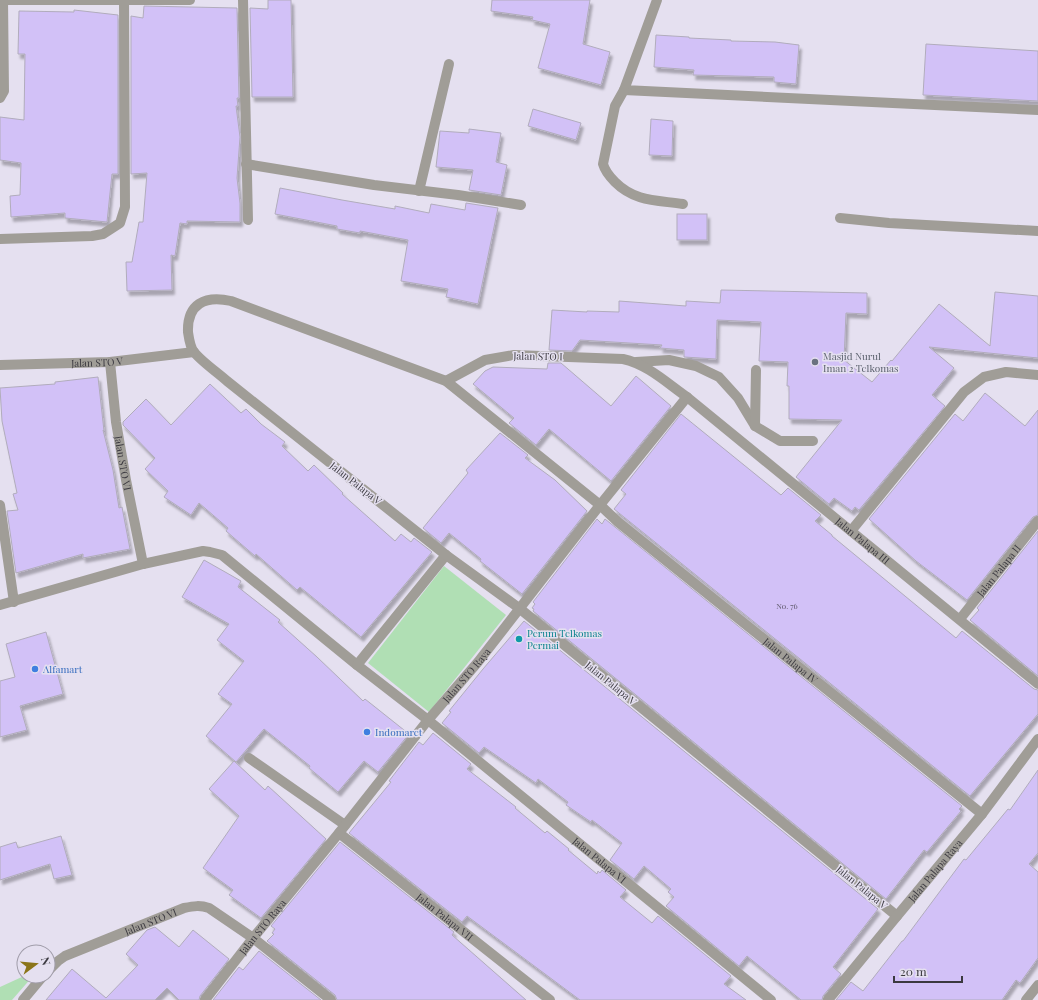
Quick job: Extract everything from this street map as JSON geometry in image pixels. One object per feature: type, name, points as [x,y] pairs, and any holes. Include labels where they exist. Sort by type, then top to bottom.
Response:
[{"type":"street","points":[[0,98],[4,91],[1,0],[190,0]]},
{"type":"street","points":[[0,239],[92,236],[103,234],[120,222],[125,208],[124,0]]},
{"type":"street","points":[[243,0],[248,220]]},
{"type":"street","points":[[658,0],[624,90],[615,106],[603,164],[604,168],[615,182],[629,194],[645,199],[683,204]]},
{"type":"street","points":[[419,191],[449,64]]},
{"type":"street","points":[[624,90],[1038,110]]},
{"type":"street","points":[[246,164],[374,185],[458,195],[521,205]]},
{"type":"street","points":[[840,218],[889,223],[1038,231]]},
{"type":"street","name":"Jalan Palapa IV","points":[[194,352],[189,341],[188,319],[192,310],[200,303],[222,299],[231,301],[446,381],[600,505],[618,522],[982,814]]},
{"type":"street","name":"Jalan STO V","points":[[0,365],[110,362],[194,352]]},
{"type":"street","name":"Jalan Palapa V","points":[[194,352],[227,381],[446,555],[519,608],[896,916]]},
{"type":"street","name":"Jalan STO I","points":[[446,381],[485,360],[514,355],[623,359],[636,362]]},
{"type":"street","points":[[636,362],[669,360],[696,366],[720,377],[738,398],[755,426],[780,441],[812,441]]},
{"type":"street","name":"Jalan STO VI","points":[[110,362],[116,422],[143,564]]},
{"type":"street","points":[[636,362],[687,397]]},
{"type":"street","points":[[755,426],[756,370]]},
{"type":"street","points":[[851,531],[964,392],[984,377],[1006,372],[1038,375]]},
{"type":"street","name":"Jalan STO Raya","points":[[205,1000],[428,720],[478,662],[600,505],[687,397]]},
{"type":"street","name":"Jalan Palapa III","points":[[687,397],[1038,684]]},
{"type":"street","points":[[0,506],[14,602]]},
{"type":"street","name":"Jalan Palapa II","points":[[960,619],[1038,521]]},
{"type":"street","name":"Jalan Palapa VI","points":[[0,605],[143,564],[203,551],[222,555],[357,665],[428,720],[771,1000]]},
{"type":"street","points":[[357,665],[446,555]]},
{"type":"street","name":"Jalan Palapa Raya","points":[[828,1000],[982,814],[1038,739]]},
{"type":"street","name":"Jalan Palapa VII","points":[[249,758],[342,829],[550,1000]]},
{"type":"street","name":"Jalan STO VI","points":[[56,963],[65,956],[195,905],[202,905],[210,908],[253,938],[331,1000]]},
{"type":"street","points":[[23,1000],[36,984]]},
{"type":"street","points":[[1026,1000],[1038,985]]},
{"type":"green space","points":[[444,566],[506,615],[429,712],[368,663]]},
{"type":"green space","points":[[16,980],[16,984],[26,984],[12,1000],[0,1000],[0,987]]},
{"type":"building","points":[[268,0],[291,0],[293,97],[252,97],[250,8],[268,9]]},
{"type":"building","points":[[492,0],[590,0],[583,44],[610,52],[601,85],[538,68],[550,24],[532,20],[533,17],[491,11]]},
{"type":"building","points":[[144,6],[237,8],[239,98],[237,98],[238,106],[236,106],[240,137],[237,178],[240,203],[240,222],[187,221],[187,224],[180,223],[175,256],[171,255],[172,290],[127,291],[126,262],[132,262],[139,222],[143,222],[147,173],[131,174],[131,16],[143,18]]},
{"type":"building","points":[[74,10],[118,15],[118,174],[112,174],[107,222],[65,218],[65,213],[11,217],[10,196],[20,195],[21,163],[0,160],[0,117],[24,120],[25,54],[18,54],[19,11],[74,12]]},
{"type":"building","points":[[656,35],[731,41],[775,42],[799,45],[796,84],[774,82],[774,77],[693,75],[694,70],[654,67]]},
{"type":"building","points":[[926,44],[1038,51],[1038,101],[923,95]]},
{"type":"building","points":[[533,109],[581,123],[576,140],[528,126]]},
{"type":"building","points":[[651,119],[673,121],[672,156],[649,155]]},
{"type":"building","points":[[469,129],[501,133],[496,162],[507,165],[501,195],[469,190],[473,170],[436,167],[440,131],[469,133]]},
{"type":"building","points":[[280,188],[395,209],[395,206],[429,213],[431,204],[465,210],[466,203],[498,208],[478,304],[446,297],[448,289],[401,281],[408,240],[360,231],[360,233],[337,229],[337,226],[275,214]]},
{"type":"building","points":[[677,214],[707,214],[707,240],[677,240]]},
{"type":"building","points":[[721,290],[867,293],[867,314],[846,313],[844,360],[872,382],[891,360],[892,361],[939,304],[990,346],[995,292],[1038,296],[1038,358],[929,347],[954,368],[932,395],[945,406],[859,510],[855,507],[852,511],[834,498],[829,504],[796,477],[842,420],[789,419],[789,386],[787,386],[788,362],[759,361],[761,322],[717,320],[716,359],[684,357],[684,350],[660,348],[662,345],[580,340],[572,351],[549,350],[552,310],[619,312],[619,301],[686,306],[686,301],[720,303]]},
{"type":"building","points":[[548,363],[561,363],[611,406],[636,376],[671,406],[611,481],[549,429],[536,445],[509,423],[514,418],[473,384],[485,371],[493,367],[547,369]]},
{"type":"building","points":[[98,377],[104,431],[103,430],[113,470],[119,508],[122,507],[130,549],[83,558],[83,554],[16,573],[7,511],[18,510],[13,494],[17,493],[2,421],[0,388],[55,384],[55,382]]},
{"type":"building","points":[[210,384],[241,413],[246,409],[261,424],[285,442],[282,446],[308,471],[314,465],[343,493],[342,494],[395,541],[401,534],[411,542],[414,538],[432,552],[361,637],[300,587],[297,590],[256,554],[255,556],[226,531],[228,528],[199,503],[191,515],[164,497],[168,491],[145,469],[155,458],[123,425],[123,422],[146,399],[171,425]]},
{"type":"building","points":[[985,393],[1025,426],[1038,410],[1038,515],[1033,517],[967,600],[916,561],[869,519],[955,414],[963,421]]},
{"type":"building","points":[[681,414],[781,495],[788,488],[821,515],[815,521],[956,638],[962,631],[1034,689],[1038,690],[1038,714],[970,796],[614,509],[626,494],[621,490]]},
{"type":"building","points":[[500,433],[528,455],[525,458],[555,480],[587,511],[522,594],[480,561],[481,559],[449,533],[441,543],[423,528],[468,473],[466,470]]},
{"type":"building","points":[[597,519],[602,524],[605,519],[962,806],[959,809],[961,811],[927,852],[924,850],[886,899],[533,611],[534,609],[532,608],[535,604],[533,602]]},
{"type":"building","points":[[1038,531],[1038,676],[970,620],[979,610],[977,608]]},
{"type":"building","points":[[204,560],[241,581],[238,587],[280,620],[278,622],[363,701],[365,699],[409,734],[378,772],[364,761],[338,792],[309,768],[310,766],[264,729],[236,762],[206,736],[232,704],[218,694],[244,661],[217,640],[229,624],[182,597]]},
{"type":"building","points":[[524,621],[878,909],[833,967],[841,974],[823,996],[822,1000],[801,1000],[747,956],[739,966],[666,906],[674,897],[668,892],[671,889],[644,866],[634,879],[610,860],[622,843],[592,820],[591,822],[566,805],[568,802],[538,779],[536,783],[484,747],[479,753],[442,723],[451,712],[449,711]]},
{"type":"building","name":"Alfamart","points":[[46,632],[63,694],[20,706],[27,730],[0,737],[0,681],[15,677],[6,644]]},
{"type":"building","points":[[433,733],[471,764],[467,769],[516,807],[515,808],[545,833],[547,831],[597,874],[598,871],[600,873],[602,870],[626,890],[620,897],[652,923],[658,916],[731,976],[724,984],[746,1000],[580,1000],[467,916],[462,922],[349,833],[391,782],[389,781],[419,742],[423,745]]},
{"type":"building","points":[[234,761],[265,790],[268,786],[326,839],[261,918],[229,895],[233,890],[203,868],[239,816],[209,789]]},
{"type":"building","points":[[1038,770],[1038,853],[1029,864],[1038,872],[1038,958],[1020,983],[1016,980],[1002,1000],[836,1000],[851,982],[863,991],[903,941],[964,859],[966,860],[1008,809],[1010,810]]},
{"type":"building","points":[[61,836],[72,875],[54,879],[50,864],[0,880],[0,847],[16,842],[18,848]]},
{"type":"building","points":[[340,842],[454,932],[452,935],[526,1000],[337,1000],[335,995],[267,941],[274,934],[272,933],[275,929],[271,926]]},
{"type":"building","points":[[155,927],[179,947],[193,930],[229,959],[200,996],[199,1000],[179,1000],[167,988],[155,1000],[46,1000],[72,969],[106,998],[138,965],[126,954],[147,930]]},
{"type":"building","points":[[259,951],[321,1000],[213,1000],[239,967],[243,970]]},
{"type":"place","name":"Masjid Nurul Iman 2 Telkomas","points":[[815,362]]},
{"type":"place","name":"Perum Telkomas Permai","points":[[519,639]]},
{"type":"place","name":"Alfamart","points":[[35,669]]},
{"type":"place","name":"Indomaret","points":[[367,732]]}]
